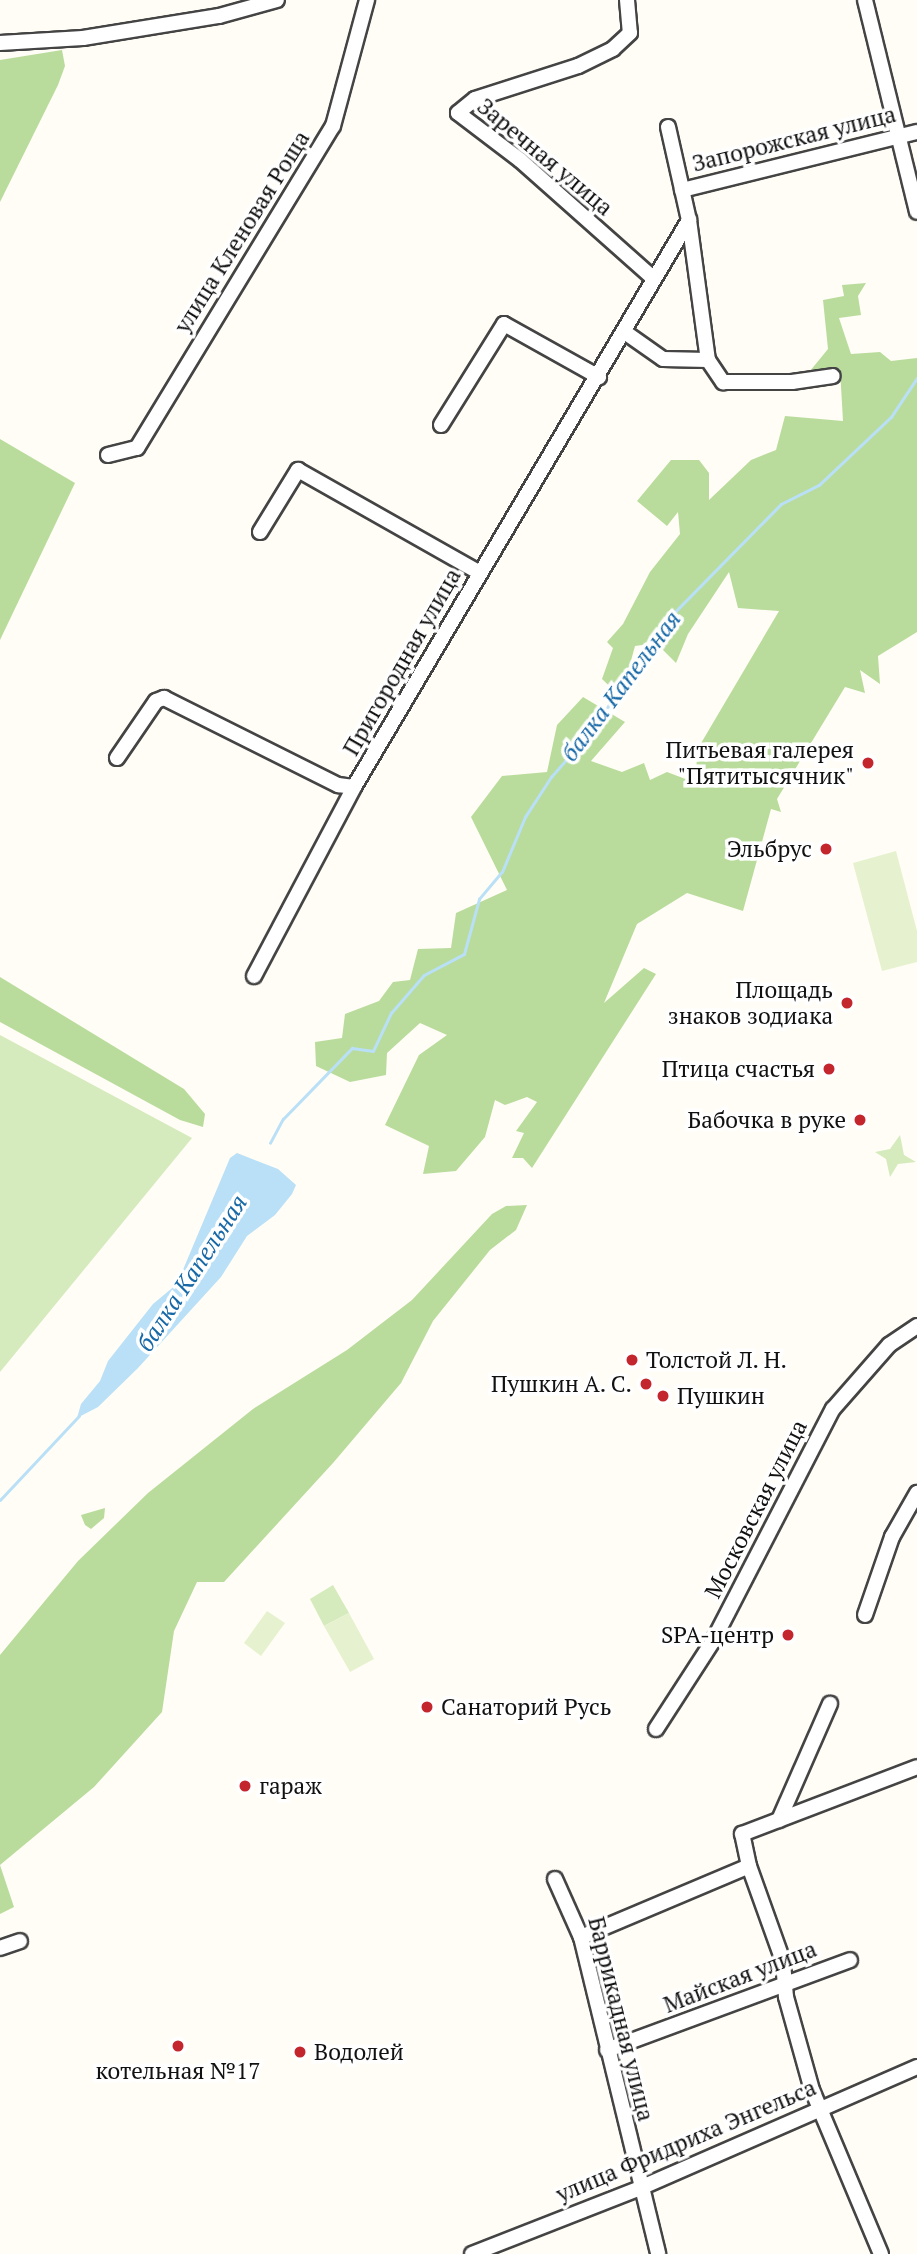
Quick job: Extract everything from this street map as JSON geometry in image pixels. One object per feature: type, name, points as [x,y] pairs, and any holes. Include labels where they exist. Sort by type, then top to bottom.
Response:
[{"type":"street","points":[[0,43],[83,38],[219,16],[277,0]]},
{"type":"street","name":"улица Кленовая Роща","points":[[108,454],[136,448],[333,126],[367,0]]},
{"type":"street","name":"Заречная улица","points":[[627,0],[630,33],[612,48],[578,66],[475,99],[458,113],[520,160],[654,279]]},
{"type":"street","points":[[865,0],[917,212]]},
{"type":"street","points":[[668,127],[689,220],[708,360],[723,382],[792,382],[833,376]]},
{"type":"street","name":"Запорожская улица","points":[[682,190],[917,132]]},
{"type":"street","name":"Пригородная улица","points":[[254,976],[354,788],[626,332],[689,220]]},
{"type":"street","points":[[441,425],[505,324],[599,377]]},
{"type":"street","points":[[626,332],[663,359],[708,360]]},
{"type":"street","points":[[260,531],[298,470],[480,573]]},
{"type":"street","points":[[117,758],[156,701],[164,698],[338,785],[354,788]]},
{"type":"street","name":"Московская улица","points":[[656,1729],[713,1641],[833,1409],[889,1345],[917,1326]]},
{"type":"street","points":[[864,1615],[892,1537],[917,1495]]},
{"type":"street","points":[[779,1820],[830,1704]]},
{"type":"street","points":[[881,2254],[822,2108],[812,2090],[785,1984],[783,1961],[749,1866],[742,1834],[917,1767]]},
{"type":"street","points":[[581,1937],[749,1866]]},
{"type":"street","name":"Баррикадная улица","points":[[555,1879],[581,1937],[657,2254]]},
{"type":"street","points":[[0,1948],[20,1941]]},
{"type":"street","name":"Майская улица","points":[[607,2050],[850,1960]]},
{"type":"street","name":"улица Фридриха Энгельса","points":[[472,2254],[640,2188],[917,2067]]},
{"type":"green space","points":[[62,50],[65,66],[58,85],[0,202],[0,60]]},
{"type":"green space","points":[[866,283],[858,296],[861,315],[839,318],[851,354],[880,352],[891,361],[917,358],[917,632],[878,656],[880,684],[860,670],[865,693],[845,687],[777,799],[781,812],[771,809],[743,911],[687,893],[637,924],[604,1003],[644,968],[656,974],[532,1168],[523,1158],[512,1158],[524,1133],[516,1131],[537,1102],[527,1097],[505,1105],[495,1100],[485,1137],[456,1171],[423,1174],[429,1146],[385,1125],[419,1055],[447,1035],[420,1023],[387,1053],[386,1075],[350,1082],[316,1066],[315,1042],[342,1038],[345,1014],[379,1001],[393,982],[410,980],[418,949],[451,948],[456,913],[507,890],[471,817],[502,776],[547,772],[557,725],[583,697],[625,722],[591,761],[622,772],[644,763],[650,780],[667,772],[696,783],[697,750],[779,611],[738,608],[729,572],[688,634],[676,663],[656,643],[635,646],[621,697],[602,679],[613,648],[607,642],[623,624],[650,572],[680,534],[678,512],[667,526],[637,501],[671,460],[699,460],[709,473],[709,500],[751,460],[776,450],[785,416],[843,421],[840,369],[810,371],[828,349],[823,300],[844,296],[842,285]]},
{"type":"green space","points":[[0,439],[75,483],[0,640]]},
{"type":"green space","points":[[896,851],[917,931],[917,962],[882,971],[853,863]]},
{"type":"green space","points":[[0,977],[184,1089],[205,1114],[203,1127],[180,1120],[0,1022]]},
{"type":"green space","points":[[0,1035],[192,1138],[0,1372]]},
{"type":"green space","points":[[900,1135],[904,1155],[916,1162],[898,1164],[890,1177],[886,1159],[875,1152],[890,1149]]},
{"type":"green space","points":[[527,1205],[516,1230],[490,1250],[433,1321],[401,1383],[333,1463],[224,1582],[197,1582],[174,1631],[162,1712],[94,1787],[0,1865],[0,1655],[78,1561],[148,1493],[253,1409],[347,1350],[412,1300],[492,1214],[506,1206]]},
{"type":"green space","points":[[105,1508],[104,1518],[91,1529],[85,1525],[81,1515]]},
{"type":"green space","points":[[333,1585],[349,1613],[324,1626],[310,1599]]},
{"type":"green space","points":[[267,1611],[285,1623],[261,1656],[244,1643]]},
{"type":"green space","points":[[349,1613],[374,1659],[350,1672],[324,1626]]},
{"type":"green space","points":[[0,1865],[14,1907],[0,1914]]},
{"type":"water","points":[[237,1153],[278,1169],[296,1185],[292,1194],[275,1215],[247,1236],[221,1277],[138,1368],[98,1407],[77,1418],[81,1404],[100,1381],[108,1361],[153,1304],[177,1284],[230,1158]]},
{"type":"waterway","name":"балка Капельная","points":[[270,1143],[283,1119],[352,1048],[373,1051],[391,1013],[424,975],[464,954],[479,899],[502,872],[525,817],[551,777],[601,720],[625,673],[670,617],[781,504],[819,485],[891,417],[917,378]]},
{"type":"waterway","name":"балка Капельная","points":[[0,1500],[79,1416]]},
{"type":"place","name":"Питьевая галерея \"Пятитысячник\"","points":[[868,763]]},
{"type":"place","name":"Эльбрус","points":[[826,849]]},
{"type":"place","name":"Площадь знаков зодиака","points":[[847,1003]]},
{"type":"place","name":"Птица счастья","points":[[829,1069]]},
{"type":"place","name":"Бабочка в руке","points":[[860,1120]]},
{"type":"place","name":"Толстой Л. Н.","points":[[632,1360]]},
{"type":"place","name":"Пушкин А. С.","points":[[646,1384]]},
{"type":"place","name":"Пушкин","points":[[663,1396]]},
{"type":"place","name":"SPA-центр","points":[[788,1635]]},
{"type":"place","name":"Санаторий Русь","points":[[427,1707]]},
{"type":"place","name":"гараж","points":[[245,1786]]},
{"type":"place","name":"котельная №17","points":[[178,2046]]},
{"type":"place","name":"Водолей","points":[[300,2052]]}]
